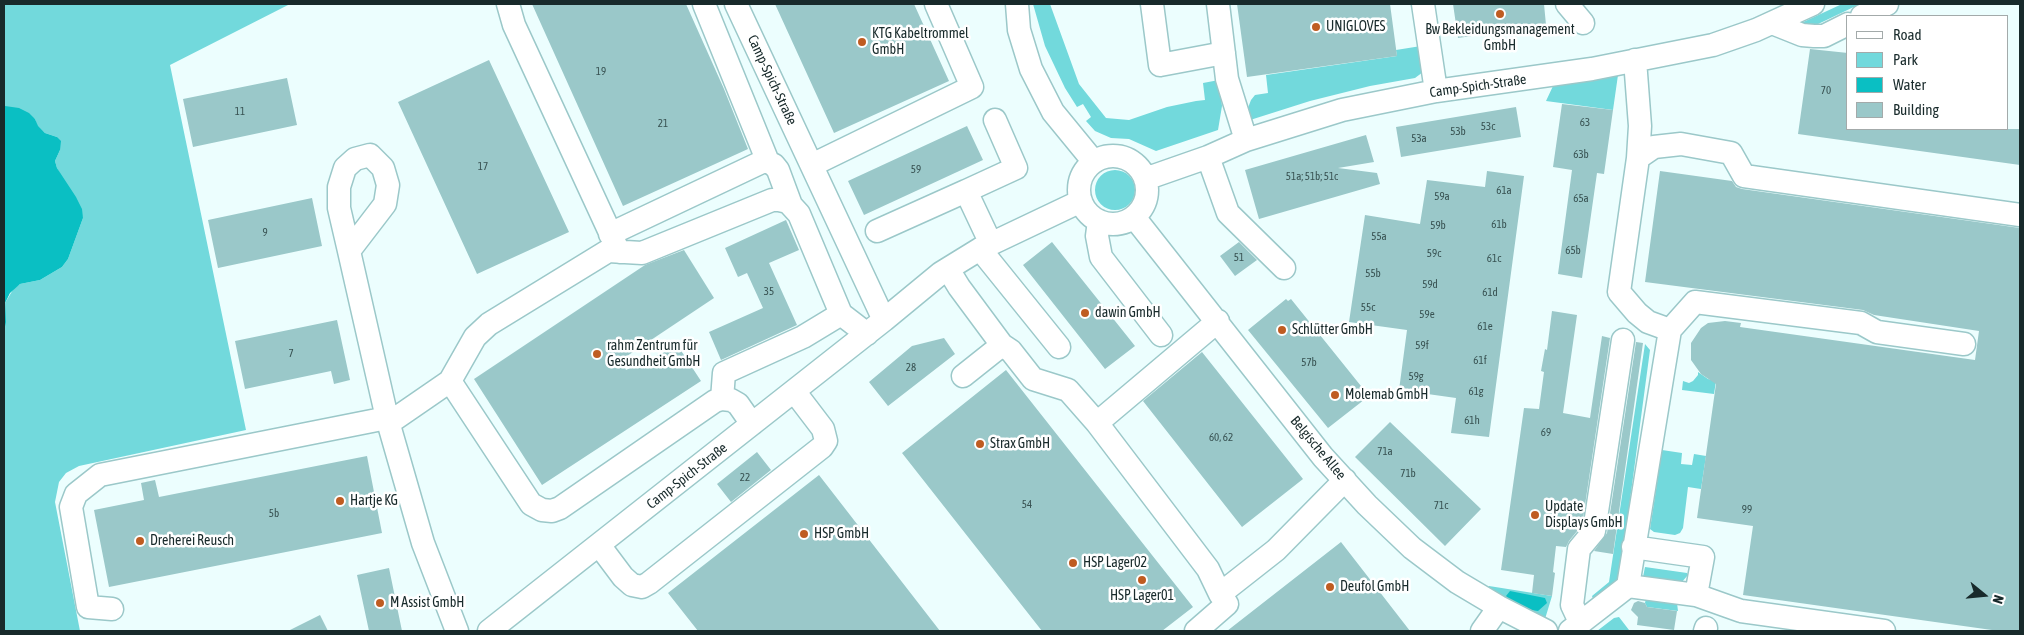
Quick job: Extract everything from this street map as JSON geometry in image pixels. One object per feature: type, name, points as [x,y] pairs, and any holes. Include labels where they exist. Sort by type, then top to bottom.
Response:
[{"type":"street","points":[[508,4],[514,26],[614,243],[642,253],[772,200],[791,204]]},
{"type":"street","points":[[704,4],[768,162]]},
{"type":"street","name":"Camp-Spich-Straße","points":[[736,4],[812,165],[876,327]]},
{"type":"street","points":[[812,165],[972,87],[936,4]]},
{"type":"street","points":[[1017,4],[1019,30],[1031,69],[1053,112],[1094,162]]},
{"type":"street","points":[[1152,4],[1160,65],[1224,53]]},
{"type":"street","points":[[1218,4],[1227,79],[1246,140]]},
{"type":"street","points":[[1423,4],[1436,91]]},
{"type":"street","points":[[1567,4],[1584,23]]},
{"type":"street","name":"Camp-Spich-Straße","points":[[1146,179],[1208,157],[1246,140],[1342,110],[1436,91],[1592,69],[1713,45],[1772,23],[1813,4]]},
{"type":"street","points":[[1864,15],[1887,4]]},
{"type":"street","points":[[1772,23],[1802,35],[1814,36],[1824,36],[1846,25]]},
{"type":"street","points":[[1635,60],[1640,126],[1638,158],[1619,292],[1637,313],[1648,322],[1670,330]]},
{"type":"street","points":[[877,231],[1016,168],[995,120]]},
{"type":"street","points":[[1638,158],[1654,147],[1681,144],[1731,153],[1744,176],[2020,215]]},
{"type":"street","points":[[1108,156],[1124,157],[1133,162],[1146,179],[1146,200],[1141,209],[1134,217],[1117,224],[1099,221],[1091,216],[1081,201],[1079,190],[1081,179],[1086,169],[1094,162],[1108,156]]},
{"type":"street","points":[[1208,157],[1228,213],[1284,268]]},
{"type":"street","points":[[112,609],[88,607],[72,507],[76,494],[100,475],[388,420],[450,381],[475,337],[489,324],[608,251],[614,243],[762,162],[774,165],[778,170],[791,204],[799,214],[841,314],[876,327]]},
{"type":"street","points":[[966,191],[985,246],[1059,347]]},
{"type":"street","name":"Camp-Spich-Straße","points":[[489,631],[948,269],[985,246],[1081,201]]},
{"type":"street","name":"Belgische Allee","points":[[1134,217],[1318,450],[1367,505],[1412,548],[1458,582],[1499,607],[1546,631]]},
{"type":"street","points":[[1099,221],[1096,236],[1101,257],[1161,335]]},
{"type":"street","points":[[349,251],[388,420],[423,543],[457,631]]},
{"type":"street","points":[[948,269],[959,287],[1002,344],[1011,351],[1034,379],[1068,390],[1097,423],[1208,569],[1227,604],[1196,631]]},
{"type":"street","points":[[1623,340],[1594,531],[1579,549],[1572,605],[1575,627],[1628,586],[1670,330],[1695,302],[1861,323],[1876,332],[1964,344]]},
{"type":"street","points":[[722,399],[724,373],[803,337],[841,314]]},
{"type":"street","points":[[1097,423],[1218,321]]},
{"type":"street","points":[[963,376],[1002,344]]},
{"type":"street","points":[[450,381],[531,504],[542,510],[552,511],[560,508],[715,401],[722,399],[731,400],[738,404],[752,424]]},
{"type":"street","points":[[599,545],[623,577],[632,585],[642,587],[672,566],[822,447],[826,440],[823,429],[794,391]]},
{"type":"street","points":[[1220,594],[1276,550],[1344,480]]},
{"type":"street","points":[[1633,547],[1703,557],[1696,595]]},
{"type":"street","points":[[1628,586],[1696,595],[1741,611],[1884,631]]},
{"type":"street","points":[[1482,631],[1499,607]]},
{"type":"green space","points":[[4,4],[290,4],[170,65],[246,430],[79,466],[66,473],[59,482],[55,502],[80,631],[4,631],[5,303],[14,288],[20,284],[40,280],[62,267],[68,259],[83,218],[57,168],[55,161],[60,150],[57,137],[45,133],[37,126],[35,119],[4,107]]},
{"type":"green space","points":[[1033,4],[1050,4],[1079,84],[1106,118],[1129,120],[1167,107],[1205,100],[1203,83],[1219,80],[1222,106],[1218,130],[1156,151],[1129,139],[1111,138],[1095,131],[1086,121],[1091,117],[1083,104],[1077,107],[1065,88],[1045,46]]},
{"type":"green space","points":[[1842,4],[1860,4],[1816,25],[1799,24]]},
{"type":"green space","points":[[1421,46],[1423,72],[1415,78],[1370,86],[1310,101],[1247,121],[1246,113],[1251,100],[1255,95],[1268,93],[1266,75],[1397,56],[1396,50]]},
{"type":"green space","points":[[1618,75],[1613,110],[1546,101],[1553,86]]},
{"type":"green space","points":[[1115,170],[1129,176],[1135,190],[1129,204],[1115,210],[1101,204],[1095,190],[1101,176]]},
{"type":"green space","points":[[1645,344],[1650,350],[1620,575],[1619,579],[1593,599],[1592,596],[1609,582]]},
{"type":"green space","points":[[1698,372],[1708,379],[1716,381],[1714,394],[1682,390],[1683,381],[1689,383],[1693,381]]},
{"type":"green space","points":[[1662,450],[1682,453],[1681,464],[1692,465],[1694,454],[1706,456],[1701,489],[1688,487],[1683,528],[1680,533],[1675,535],[1654,532],[1650,529]]},
{"type":"green space","points":[[1645,567],[1687,573],[1688,575],[1681,583],[1643,577]]},
{"type":"green space","points":[[1489,586],[1552,596],[1545,619],[1487,589]]},
{"type":"green space","points":[[1646,598],[1677,603],[1678,611],[1647,607],[1645,603]]},
{"type":"green space","points":[[1619,617],[1629,630],[1638,631],[1597,631],[1614,618]]},
{"type":"water","points":[[4,107],[19,108],[29,113],[45,133],[57,137],[61,141],[60,150],[55,161],[57,168],[76,197],[82,209],[83,218],[68,259],[62,267],[40,280],[20,284],[10,293],[5,303],[6,322],[4,331]]},
{"type":"water","points":[[1510,591],[1545,598],[1547,603],[1538,611],[1531,610],[1509,600],[1506,596]]},
{"type":"building","points":[[532,4],[686,4],[724,89],[748,149],[623,206]]},
{"type":"building","name":"KTG Kabeltrommel GmbH","points":[[775,4],[914,4],[949,81],[834,133]]},
{"type":"building","name":"UNIGLOVES","points":[[1237,4],[1390,4],[1397,56],[1247,77]]},
{"type":"building","name":"Bw Bekleidungsmanagement GmbH","points":[[1453,4],[1544,4],[1546,25],[1458,38]]},
{"type":"building","points":[[1810,49],[1846,53],[1846,130],[2020,129],[2020,165],[1798,134]]},
{"type":"building","points":[[489,60],[569,232],[477,274],[398,102]]},
{"type":"building","points":[[287,78],[297,125],[193,147],[183,99]]},
{"type":"building","points":[[1562,104],[1613,110],[1604,174],[1597,173],[1582,278],[1558,274],[1572,170],[1553,167]]},
{"type":"building","points":[[1516,107],[1521,137],[1401,157],[1396,127]]},
{"type":"building","points":[[967,126],[983,160],[864,215],[848,181]]},
{"type":"building","points":[[1366,135],[1374,162],[1338,168],[1377,173],[1380,184],[1259,219],[1245,170]]},
{"type":"building","points":[[1487,171],[1524,176],[1489,437],[1451,433],[1456,398],[1399,390],[1407,330],[1349,322],[1365,215],[1420,224],[1427,180],[1485,187]]},
{"type":"building","points":[[1660,171],[1732,181],[1736,187],[1742,189],[2020,228],[2020,631],[1999,631],[1743,595],[1753,526],[1697,518],[1716,384],[1701,374],[1691,360],[1691,343],[1701,328],[1708,323],[1725,321],[1741,323],[1740,327],[1975,360],[1979,331],[1874,315],[1863,310],[1645,282]]},
{"type":"building","points":[[312,198],[322,246],[218,268],[208,220]]},
{"type":"building","name":"rahm Zentrum für Gesundheit GmbH","points":[[786,220],[799,250],[769,263],[797,325],[721,360],[709,332],[763,308],[747,273],[738,277],[725,248]]},
{"type":"building","name":"dawin GmbH","points":[[1052,242],[1135,346],[1105,369],[1023,265]]},
{"type":"building","points":[[1239,242],[1257,260],[1235,276],[1220,256]]},
{"type":"building","name":"rahm Zentrum für Gesundheit GmbH","points":[[684,250],[714,298],[621,360],[626,370],[678,346],[701,381],[542,485],[474,379],[645,265]]},
{"type":"building","points":[[1286,299],[1288,301],[1291,299],[1369,396],[1328,428],[1248,330]]},
{"type":"building","points":[[1552,311],[1577,315],[1563,413],[1590,418],[1602,336],[1610,338],[1582,525],[1566,547],[1556,546],[1552,596],[1532,593],[1534,575],[1501,570],[1524,408],[1539,409],[1544,372],[1541,371],[1545,349],[1547,350]]},
{"type":"building","points":[[337,320],[350,380],[334,384],[331,371],[245,389],[235,341]]},
{"type":"building","points":[[944,338],[955,354],[888,406],[869,382],[912,346]]},
{"type":"building","points":[[1636,342],[1643,343],[1613,554],[1594,551],[1607,533]]},
{"type":"building","points":[[1202,352],[1303,479],[1242,527],[1143,401]]},
{"type":"building","points":[[1006,370],[1193,607],[1162,631],[1042,631],[902,453]]},
{"type":"building","points":[[1390,422],[1481,509],[1445,546],[1355,457]]},
{"type":"building","points":[[757,452],[771,470],[731,502],[717,484]]},
{"type":"building","points":[[367,456],[382,533],[109,587],[94,510],[144,500],[141,483],[155,480],[159,497]]},
{"type":"building","name":"HSP GmbH","points":[[819,475],[940,631],[698,631],[668,593]]},
{"type":"building","name":"Deufol GmbH","points":[[1341,542],[1410,631],[1227,631]]},
{"type":"building","name":"M Assist GmbH","points":[[389,568],[402,631],[369,631],[357,575]]},
{"type":"building","points":[[1638,601],[1645,603],[1647,607],[1677,611],[1674,630],[1637,625],[1638,617],[1631,610],[1634,603]]},
{"type":"building","points":[[320,615],[328,631],[288,631]]},
{"type":"place","name":"Bw Bekleidungsmanagement GmbH","points":[[1500,14]]},
{"type":"place","name":"UNIGLOVES","points":[[1316,27]]},
{"type":"place","name":"KTG Kabeltrommel GmbH","points":[[862,42]]},
{"type":"place","name":"dawin GmbH","points":[[1085,313]]},
{"type":"place","name":"Schlütter GmbH","points":[[1282,330]]},
{"type":"place","name":"rahm Zentrum für Gesundheit GmbH","points":[[597,354]]},
{"type":"place","name":"Molemab GmbH","points":[[1335,395]]},
{"type":"place","name":"Strax GmbH","points":[[980,444]]},
{"type":"place","name":"Hartje KG","points":[[340,501]]},
{"type":"place","name":"Update Displays GmbH","points":[[1535,515]]},
{"type":"place","name":"HSP GmbH","points":[[804,534]]},
{"type":"place","name":"Dreherei Reusch","points":[[140,541]]},
{"type":"place","name":"HSP Lager02","points":[[1073,563]]},
{"type":"place","name":"HSP Lager01","points":[[1142,580]]},
{"type":"place","name":"Deufol GmbH","points":[[1330,587]]},
{"type":"place","name":"M Assist GmbH","points":[[380,603]]}]
